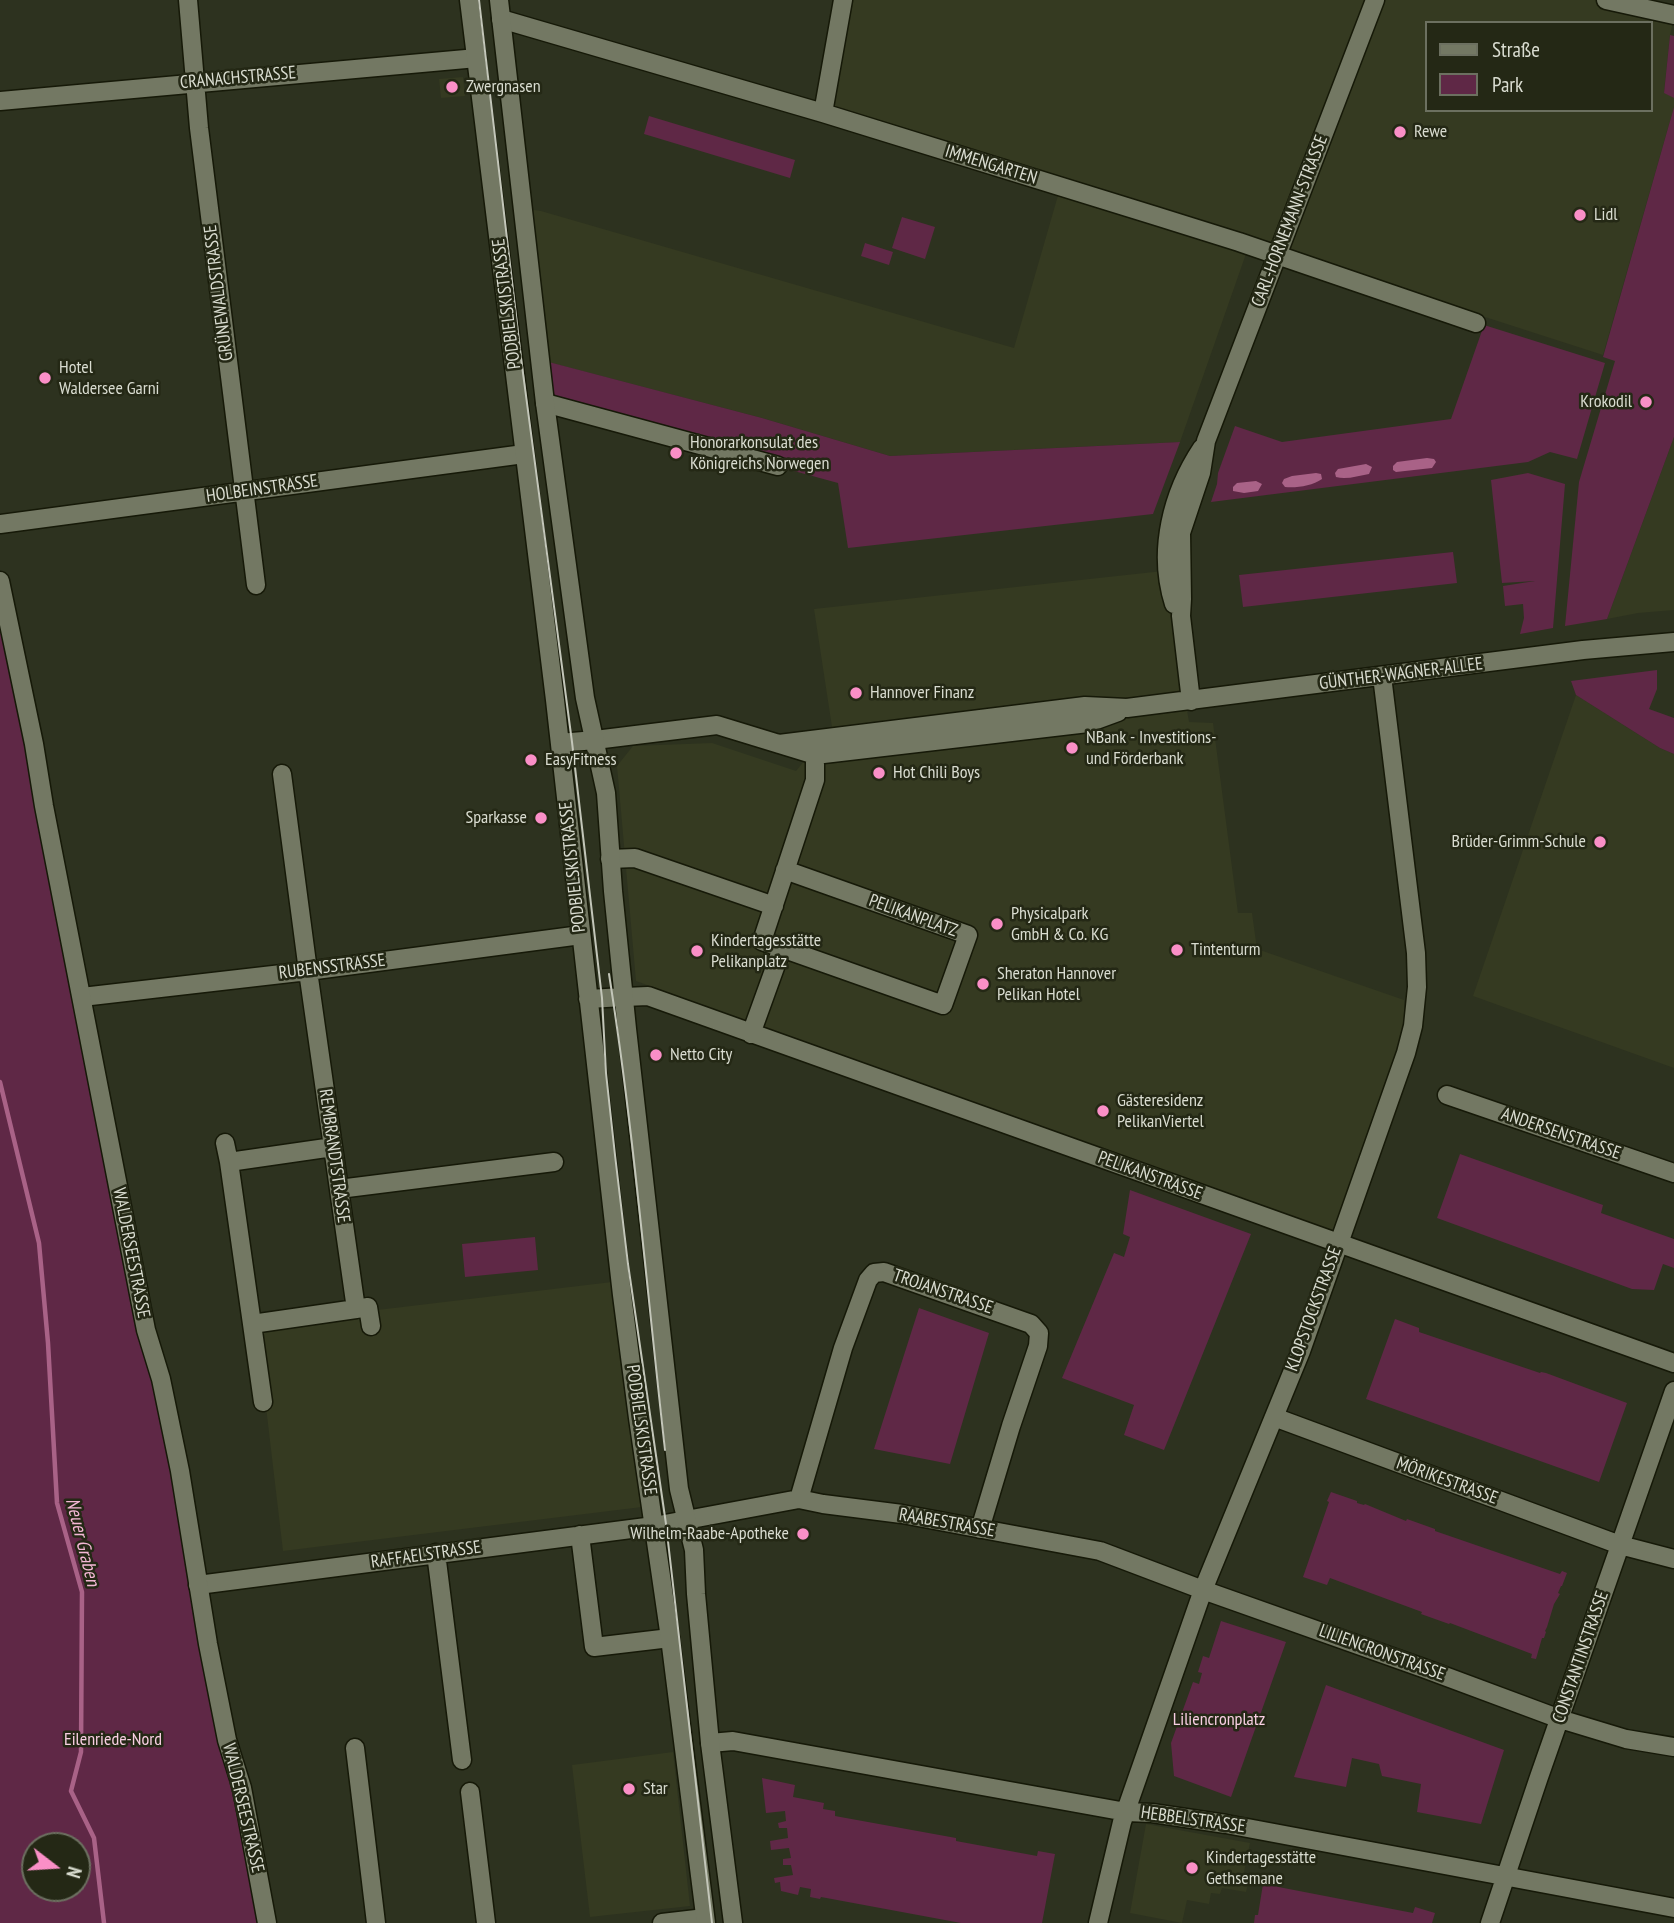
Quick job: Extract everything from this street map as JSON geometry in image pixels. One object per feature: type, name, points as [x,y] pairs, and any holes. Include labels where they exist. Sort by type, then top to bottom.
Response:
[{"type":"street","name":"GRÜNEWALDSTRASSE","points":[[188,0],[194,82],[256,585]]},
{"type":"street","name":"PODBIELSKISTRASSE","points":[[469,0],[560,743],[622,1295],[670,1637],[705,1920]]},
{"type":"street","name":"PODBIELSKISTRASSE","points":[[499,0],[545,403],[585,698],[604,780],[624,996],[677,1476],[694,1550],[710,1744],[733,1923]]},
{"type":"street","points":[[823,113],[843,0]]},
{"type":"street","name":"CARL-HORNEMANN-STRASSE","points":[[1191,701],[1181,616],[1173,602],[1166,568],[1172,514],[1189,467],[1206,441],[1375,0]]},
{"type":"street","points":[[1606,0],[1674,15]]},
{"type":"street","name":"IMMENGARTEN","points":[[501,19],[823,113],[1277,255],[1476,323]]},
{"type":"street","name":"CRANACHSTRASSE","points":[[0,101],[477,58]]},
{"type":"street","points":[[545,403],[778,466]]},
{"type":"street","name":"HOLBEINSTRASSE","points":[[0,524],[524,454]]},
{"type":"street","name":"WALDERSEESTRASSE","points":[[0,581],[34,744],[146,1330],[162,1379],[227,1740],[242,1788],[267,1923]]},
{"type":"street","name":"GÜNTHER-WAGNER-ALLEE","points":[[779,744],[1085,706],[1128,708],[1191,701],[1583,650],[1674,642]]},
{"type":"street","name":"KLOPSTOCKSTRASSE","points":[[1098,1923],[1122,1822],[1203,1590],[1301,1351],[1406,1054],[1413,1026],[1417,987],[1416,953],[1382,676]]},
{"type":"street","name":"GÜNTHER-WAGNER-ALLEE","points":[[560,743],[717,725],[815,755],[1088,723],[1128,708]]},
{"type":"street","points":[[751,1034],[782,948],[762,941],[815,780],[815,755]]},
{"type":"street","name":"REMBRANDTSTRASSE","points":[[282,774],[356,1308]]},
{"type":"street","points":[[610,859],[635,858],[774,906]]},
{"type":"street","name":"PELIKANPLATZ","points":[[782,948],[943,1005],[968,935],[785,870]]},
{"type":"street","name":"RUBENSSTRASSE","points":[[82,997],[581,935]]},
{"type":"street","name":"PELIKANSTRASSE","points":[[588,999],[649,996],[1674,1363]]},
{"type":"street","name":"ANDERSENSTRASSE","points":[[1447,1095],[1674,1173]]},
{"type":"street","points":[[225,1143],[263,1402]]},
{"type":"street","points":[[229,1162],[333,1147]]},
{"type":"street","points":[[339,1189],[554,1161]]},
{"type":"street","name":"TROJANSTRASSE","points":[[799,1499],[843,1348],[868,1280],[874,1273],[884,1272],[1031,1324],[1039,1333],[1038,1346],[980,1529]]},
{"type":"street","points":[[252,1324],[368,1307],[371,1326]]},
{"type":"street","name":"CONSTANTINSTRASSE","points":[[1490,1923],[1674,1391]]},
{"type":"street","name":"MÖRIKESTRASSE","points":[[1274,1417],[1620,1545],[1674,1559]]},
{"type":"street","name":"RAABESTRASSE","points":[[687,1519],[799,1499],[902,1514],[1100,1551],[1203,1590]]},
{"type":"street","points":[[654,1526],[687,1519]]},
{"type":"street","name":"RAFFAELSTRASSE","points":[[198,1585],[654,1526]]},
{"type":"street","points":[[580,1535],[594,1647],[670,1637]]},
{"type":"street","points":[[436,1553],[462,1760]]},
{"type":"street","name":"LILIENCRONSTRASSE","points":[[1203,1590],[1560,1718],[1626,1738],[1674,1747]]},
{"type":"street","name":"HEBBELSTRASSE","points":[[710,1744],[733,1741],[1126,1812],[1152,1813],[1226,1824],[1674,1908]]},
{"type":"street","points":[[355,1748],[376,1923]]},
{"type":"street","points":[[470,1792],[486,1923]]},
{"type":"street","points":[[662,1923],[705,1920]]},
{"type":"shaded area","points":[[843,0],[1606,0],[1674,18],[1664,92],[1674,98],[1674,107],[1603,355],[1482,316],[1476,323],[823,113]]},
{"type":"shaded area","name":"Zwergnasen","points":[[463,77],[465,96],[441,98],[439,79]]},
{"type":"shaded area","points":[[1059,192],[1247,251],[1180,442],[890,456],[762,418],[540,360],[522,208],[541,211],[1014,348]]},
{"type":"shaded area","points":[[1674,437],[1674,610],[1607,619]]},
{"type":"shaded area","points":[[1427,458],[1436,462],[1432,468],[1396,472],[1393,470],[1397,462]]},
{"type":"shaded area","points":[[1366,464],[1372,467],[1369,474],[1336,477],[1338,469]]},
{"type":"shaded area","points":[[1321,474],[1322,479],[1309,485],[1285,487],[1282,483],[1284,479],[1292,476]]},
{"type":"shaded area","points":[[1256,481],[1262,484],[1258,491],[1233,491],[1237,483]]},
{"type":"shaded area","points":[[1163,571],[1189,722],[1213,723],[1238,913],[1252,913],[1257,949],[1404,1000],[1405,1029],[1337,1238],[636,981],[617,766],[633,746],[712,743],[796,771],[832,727],[814,609]]},
{"type":"shaded area","name":"Brüder-Grimm-Schule","points":[[1576,695],[1674,754],[1674,1068],[1473,996]]},
{"type":"shaded area","points":[[612,1282],[642,1507],[283,1551],[266,1407],[260,1324]]},
{"type":"shaded area","name":"Star","points":[[673,1752],[690,1906],[590,1917],[572,1765]]},
{"type":"shaded area","name":"Kindertagesstätte Gethsemane","points":[[1146,1824],[1250,1843],[1242,1882],[1248,1883],[1246,1892],[1222,1888],[1220,1894],[1211,1893],[1209,1904],[1187,1900],[1182,1923],[1130,1913]]},
{"type":"green space","points":[[1670,35],[1674,36],[1674,98],[1664,93]]},
{"type":"green space","points":[[1674,107],[1674,437],[1607,619],[1565,626],[1579,482],[1615,361],[1603,357]]},
{"type":"green space","points":[[649,116],[795,160],[790,178],[644,134]]},
{"type":"green space","points":[[902,217],[935,227],[925,259],[892,248]]},
{"type":"green space","points":[[865,243],[893,252],[889,265],[861,256]]},
{"type":"green space","points":[[1484,325],[1605,363],[1577,459],[1550,452],[1528,462],[1211,502],[1235,426],[1282,442],[1451,419]]},
{"type":"green space","points":[[545,361],[762,418],[890,456],[1180,442],[1153,514],[848,548],[838,483],[556,406]]},
{"type":"green space","points":[[1528,473],[1565,484],[1553,628],[1520,634],[1524,618],[1523,604],[1505,606],[1503,586],[1535,581],[1502,583],[1491,480]]},
{"type":"green space","points":[[1453,552],[1457,583],[1243,607],[1239,575]]},
{"type":"green space","name":"Eilenriede-Nord","points":[[0,581],[267,1923],[0,1923]]},
{"type":"green space","points":[[1657,670],[1657,689],[1649,709],[1674,718],[1674,754],[1576,695],[1571,681]]},
{"type":"green space","points":[[1460,1154],[1603,1205],[1601,1213],[1674,1239],[1674,1268],[1663,1264],[1654,1290],[1632,1289],[1437,1218]]},
{"type":"green space","points":[[1130,1190],[1251,1234],[1164,1450],[1124,1435],[1134,1405],[1062,1378],[1114,1253],[1124,1257],[1130,1237],[1123,1234]]},
{"type":"green space","points":[[535,1237],[538,1270],[465,1277],[462,1244]]},
{"type":"green space","points":[[919,1308],[989,1333],[950,1464],[874,1449]]},
{"type":"green space","points":[[1395,1319],[1419,1328],[1419,1332],[1546,1373],[1627,1403],[1599,1482],[1366,1399]]},
{"type":"green space","points":[[1331,1492],[1560,1574],[1562,1571],[1567,1573],[1536,1659],[1531,1658],[1532,1654],[1330,1578],[1327,1585],[1303,1577]]},
{"type":"green space","name":"Liliencronplatz","points":[[1221,1621],[1286,1642],[1231,1797],[1174,1776],[1171,1743],[1193,1682],[1199,1684],[1202,1673],[1198,1672],[1203,1656],[1209,1658]]},
{"type":"green space","points":[[1326,1685],[1504,1750],[1481,1824],[1417,1812],[1421,1784],[1382,1776],[1379,1764],[1352,1758],[1346,1787],[1294,1777]]},
{"type":"green space","points":[[762,1778],[795,1785],[793,1797],[824,1803],[823,1809],[835,1811],[835,1816],[1037,1856],[1038,1851],[1055,1854],[1042,1923],[961,1923],[810,1897],[811,1889],[800,1887],[798,1895],[781,1891],[780,1882],[775,1883],[774,1878],[793,1875],[791,1865],[783,1865],[783,1859],[791,1858],[789,1848],[771,1850],[770,1841],[788,1838],[787,1828],[779,1828],[778,1823],[786,1821],[785,1811],[766,1813]]},
{"type":"green space","points":[[1263,1884],[1413,1913],[1415,1907],[1435,1913],[1432,1923],[1254,1923]]},
{"type":"waterway","name":"Neuer Graben","points":[[0,1082],[39,1243],[57,1503],[82,1592],[81,1752],[71,1791],[94,1838],[104,1923]]},
{"type":"tram line","points":[[479,0],[521,358],[572,742],[602,998],[606,1073],[628,1264],[666,1524],[712,1923]]},
{"type":"tram line","points":[[609,974],[633,1152],[665,1450]]},
{"type":"place","name":"Zwergnasen","points":[[452,87]]},
{"type":"place","name":"Rewe","points":[[1400,132]]},
{"type":"place","name":"Lidl","points":[[1580,215]]},
{"type":"place","name":"Hotel Waldersee Garni","points":[[45,378]]},
{"type":"place","name":"Krokodil","points":[[1646,402]]},
{"type":"place","name":"Honorarkonsulat des Königreichs Norwegen","points":[[676,453]]},
{"type":"place","name":"Hannover Finanz","points":[[856,693]]},
{"type":"place","name":"NBank - Investitions- und Förderbank","points":[[1072,748]]},
{"type":"place","name":"EasyFitness","points":[[531,760]]},
{"type":"place","name":"Hot Chili Boys","points":[[879,773]]},
{"type":"place","name":"Sparkasse","points":[[541,818]]},
{"type":"place","name":"Brüder-Grimm-Schule","points":[[1600,842]]},
{"type":"place","name":"Physicalpark GmbH & Co. KG","points":[[997,924]]},
{"type":"place","name":"Tintenturm","points":[[1177,950]]},
{"type":"place","name":"Kindertagesstätte Pelikanplatz","points":[[697,951]]},
{"type":"place","name":"Sheraton Hannover Pelikan Hotel","points":[[983,984]]},
{"type":"place","name":"Netto City","points":[[656,1055]]},
{"type":"place","name":"Gästeresidenz PelikanViertel","points":[[1103,1111]]},
{"type":"place","name":"Wilhelm-Raabe-Apotheke","points":[[803,1534]]},
{"type":"place","name":"Star","points":[[629,1789]]},
{"type":"place","name":"Kindertagesstätte Gethsemane","points":[[1192,1868]]}]
